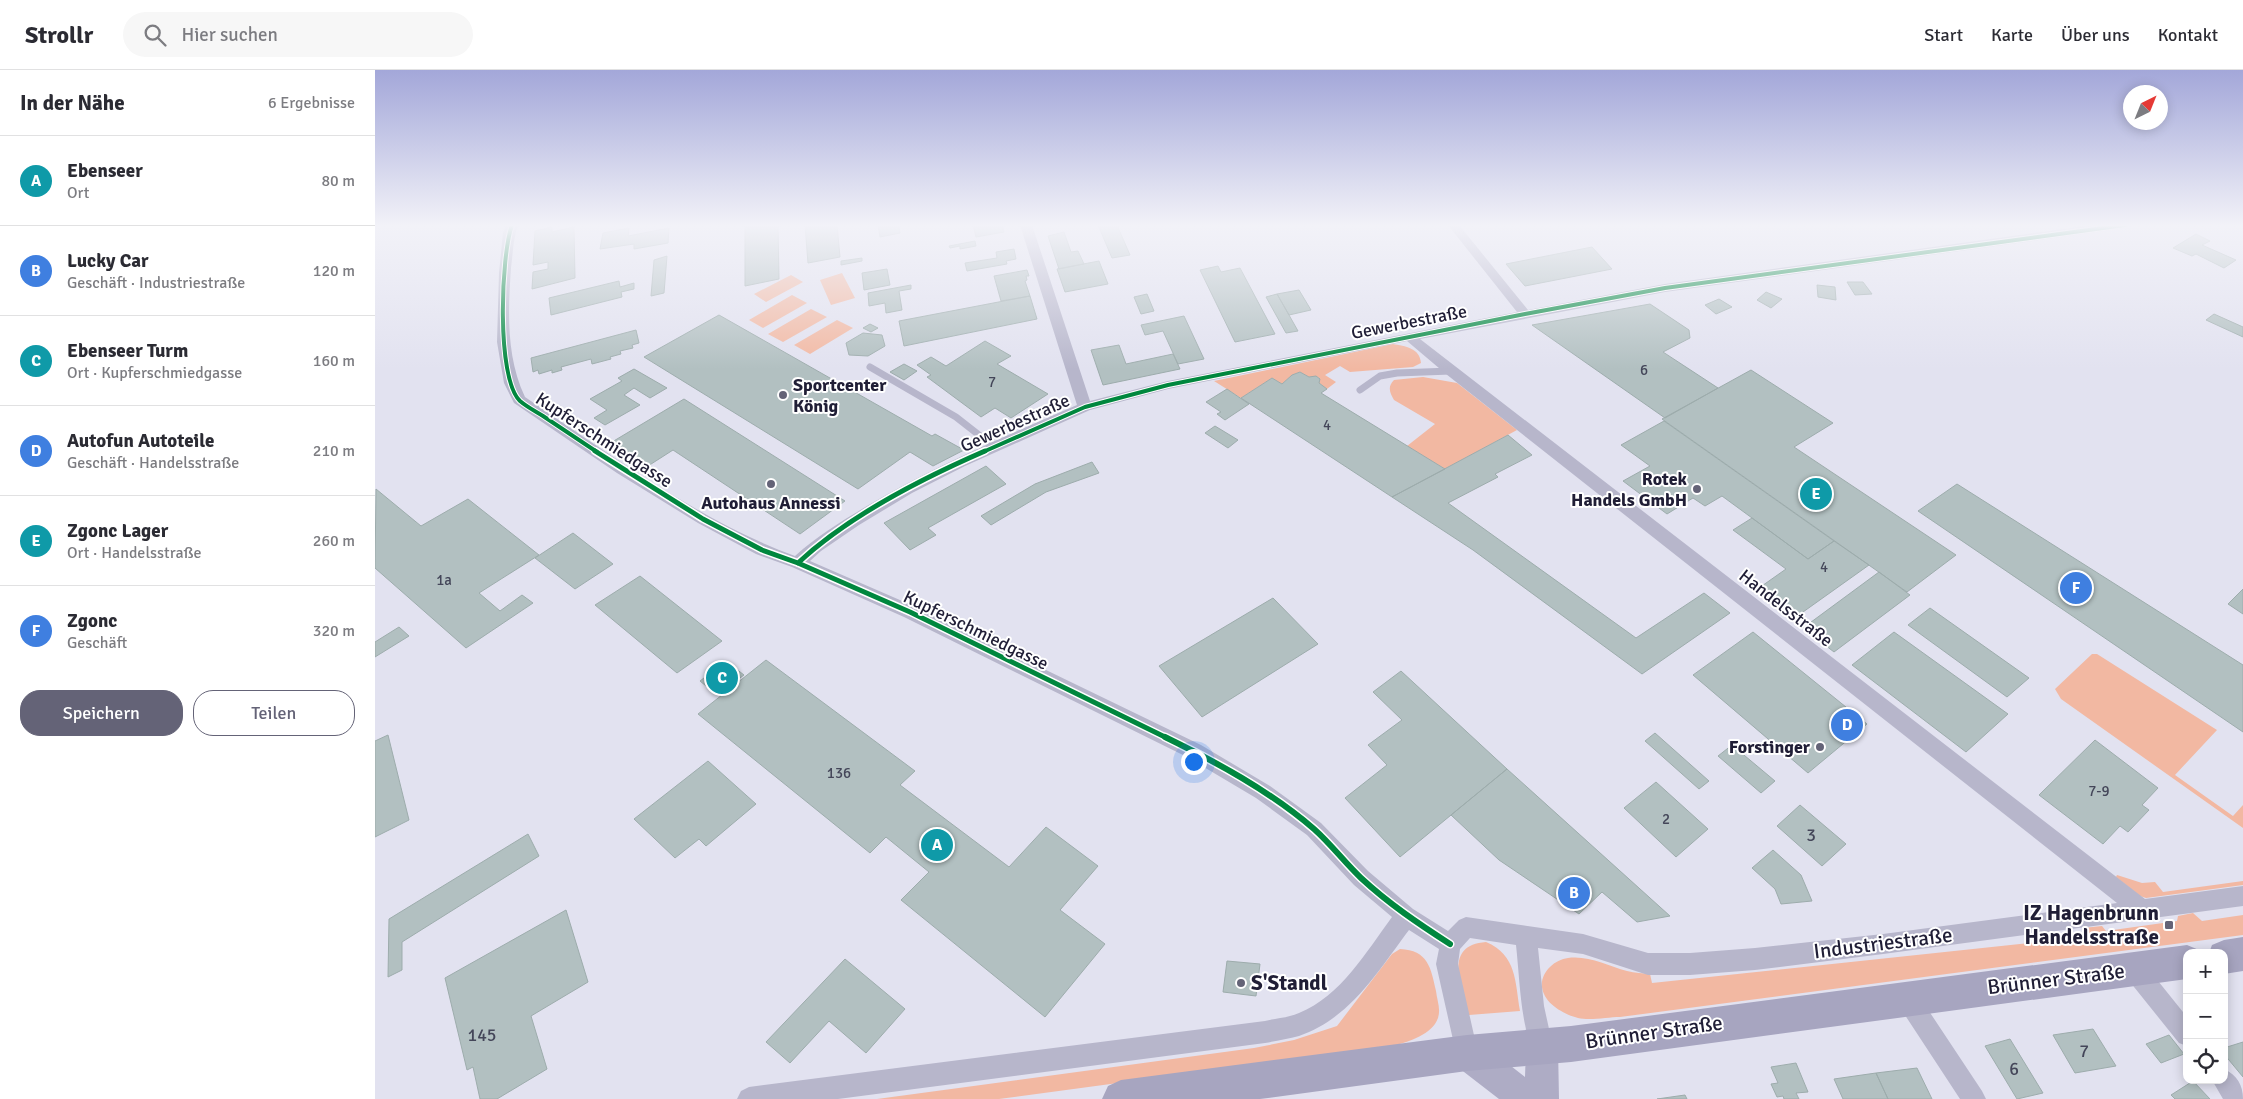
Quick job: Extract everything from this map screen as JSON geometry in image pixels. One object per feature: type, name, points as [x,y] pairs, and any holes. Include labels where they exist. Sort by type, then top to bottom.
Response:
[{"type":"main road","points":[[2228,956],[2243,954]]},
{"type":"main road","name":"Brünner Straße","points":[[1121,1099],[1467,1053],[1542,1047],[2183,963]]},
{"type":"street","name":"Kupferschmiedgasse","points":[[505,273],[503,289],[507,372],[511,388],[519,400],[622,469],[703,520],[762,550],[798,563],[910,612],[1194,751],[1263,792],[1314,829],[1361,878],[1406,916],[1450,944]]},
{"type":"street","points":[[1042,273],[1085,407]]},
{"type":"street","points":[[1492,273],[1525,314]]},
{"type":"street","name":"Gewerbestraße","points":[[798,563],[815,547],[899,494],[993,446],[1085,407],[1168,384],[1410,336],[1675,287],[1773,273]]},
{"type":"street","name":"Handelsstraße","points":[[1410,336],[1451,371],[2140,908]]},
{"type":"street","name":"Industriestraße","points":[[1526,935],[1583,944],[1648,964],[1690,964],[1873,945],[2140,908],[2243,896]]},
{"type":"street","points":[[749,1099],[1265,1032],[1302,1024],[1331,1009],[1347,992],[1406,916]]},
{"type":"street","points":[[1526,1099],[1467,1053],[1447,964],[1450,944],[1466,928],[1526,935],[1532,997],[1542,1047],[1542,1099]]},
{"type":"street","points":[[2133,969],[2183,1030]]},
{"type":"street","points":[[1907,998],[1974,1099]]},
{"type":"street","points":[[2226,1084],[2238,1099]]},
{"type":"lane","points":[[870,367],[955,417],[993,446]]},
{"type":"lane","points":[[1360,390],[1380,376],[1397,373],[1451,371]]},
{"type":"shaded area","points":[[842,273],[855,298],[831,305],[820,280]]},
{"type":"shaded area","points":[[791,275],[803,282],[766,302],[754,294]]},
{"type":"shaded area","points":[[792,295],[807,303],[763,328],[749,320]]},
{"type":"shaded area","points":[[811,309],[827,317],[783,342],[768,334]]},
{"type":"shaded area","points":[[837,320],[853,328],[810,354],[794,345]]},
{"type":"shaded area","points":[[1393,344],[1415,351],[1421,363],[1413,367],[1350,372],[1340,366],[1325,375],[1336,382],[1327,389],[1319,383],[1318,377],[1309,377],[1300,372],[1292,375],[1282,384],[1272,378],[1241,398],[1214,381]]},
{"type":"shaded area","points":[[1423,377],[1457,383],[1517,430],[1445,469],[1407,446],[1435,424],[1394,400],[1390,392],[1390,385],[1394,380]]},
{"type":"shaded area","points":[[2092,654],[2097,654],[2217,730],[2175,775],[2233,816],[2243,805],[2243,828],[2061,699],[2055,689]]},
{"type":"shaded area","points":[[2117,875],[2142,883],[2155,882],[2163,892],[2243,881],[2243,885],[2146,898],[2140,896],[2116,877]]},
{"type":"shaded area","points":[[2193,913],[2202,921],[2243,915],[2243,935],[1599,1019],[1578,1018],[1568,1015],[1546,998],[1542,988],[1544,976],[1551,966],[1562,959],[1575,957],[1590,959],[1627,971],[1650,974],[1652,983],[2087,937],[2083,928],[2102,926],[2106,931],[2177,921],[2178,916]]},
{"type":"shaded area","points":[[1486,942],[1504,954],[1513,970],[1520,1011],[1469,1015],[1458,970],[1459,959],[1464,951],[1472,945]]},
{"type":"shaded area","points":[[1400,949],[1417,953],[1427,962],[1434,983],[1439,1011],[1438,1018],[1431,1029],[1413,1039],[1394,1046],[999,1099],[877,1099],[1254,1048],[1294,1040],[1337,1026],[1392,954]]},
{"type":"building","points":[[533,273],[575,273],[575,278],[532,289]]},
{"type":"building","points":[[653,273],[666,273],[664,293],[651,296]]},
{"type":"building","points":[[745,273],[779,273],[779,279],[745,286]]},
{"type":"building","points":[[862,273],[888,273],[890,285],[864,290]]},
{"type":"building","points":[[1010,273],[1028,273],[1029,276],[1026,276],[1027,280],[1025,281],[1030,296],[1001,301],[994,276]]},
{"type":"building","points":[[1058,273],[1104,273],[1108,284],[1065,292]]},
{"type":"building","points":[[1201,273],[1243,273],[1275,334],[1235,342]]},
{"type":"building","points":[[1514,273],[1591,273],[1525,286]]},
{"type":"building","points":[[619,281],[620,287],[634,283],[634,289],[621,292],[622,297],[551,315],[549,298]]},
{"type":"building","points":[[1847,282],[1863,282],[1872,294],[1855,295]]},
{"type":"building","points":[[911,285],[911,289],[899,291],[902,310],[886,313],[885,303],[869,306],[868,293]]},
{"type":"building","points":[[1817,285],[1835,287],[1836,300],[1818,297]]},
{"type":"building","points":[[1299,290],[1311,310],[1289,315],[1277,294]]},
{"type":"building","points":[[1766,292],[1782,299],[1771,308],[1757,300]]},
{"type":"building","points":[[1147,294],[1154,311],[1141,314],[1134,297]]},
{"type":"building","points":[[1277,294],[1298,331],[1286,333],[1266,297]]},
{"type":"building","points":[[1030,296],[1037,319],[904,346],[899,321]]},
{"type":"building","points":[[1719,299],[1732,307],[1716,314],[1705,305]]},
{"type":"building","points":[[1650,304],[1689,330],[1690,338],[1663,352],[1718,388],[1665,418],[1532,325]]},
{"type":"building","points":[[2214,314],[2243,327],[2243,337],[2206,320]]},
{"type":"building","name":"Sportcenter König","points":[[719,315],[932,436],[935,434],[964,450],[933,466],[910,452],[858,489],[644,357]]},
{"type":"building","points":[[1184,316],[1204,359],[1178,364],[1163,331],[1145,335],[1141,325]]},
{"type":"building","points":[[870,324],[878,328],[871,332],[863,328]]},
{"type":"building","points":[[636,330],[639,343],[632,345],[633,348],[620,351],[621,354],[610,357],[611,359],[592,364],[591,359],[561,367],[562,370],[552,373],[552,370],[539,374],[538,370],[533,372],[531,358]]},
{"type":"building","points":[[863,333],[882,335],[885,346],[868,356],[849,355],[846,343]]},
{"type":"building","points":[[985,341],[1011,356],[997,364],[1048,394],[1011,418],[995,408],[981,417],[927,377],[931,375],[917,365],[931,357],[946,366]]},
{"type":"building","points":[[1119,345],[1126,364],[1173,354],[1180,369],[1103,385],[1091,350]]},
{"type":"building","points":[[904,364],[917,371],[904,380],[890,372]]},
{"type":"building","points":[[634,369],[667,388],[650,398],[634,388],[624,395],[640,405],[605,425],[594,418],[607,410],[590,399],[622,381],[618,378]]},
{"type":"building","points":[[1751,370],[1833,423],[1794,447],[1956,555],[1907,592],[1662,419]]},
{"type":"building","points":[[1300,372],[1309,377],[1316,376],[1320,379],[1319,383],[1327,389],[1321,393],[1445,469],[1392,497],[1241,398],[1272,378],[1282,384],[1292,375]]},
{"type":"building","points":[[1227,389],[1249,404],[1225,420],[1217,414],[1221,412],[1206,402]]},
{"type":"building","name":"Autohaus Annessi","points":[[684,399],[845,501],[800,534],[673,450],[648,466],[612,442]]},
{"type":"building","name":"Rotek Handels GmbH","points":[[1664,421],[1834,541],[1808,559],[1722,496],[1705,506],[1693,498],[1667,514],[1623,481],[1650,466],[1621,445]]},
{"type":"building","points":[[1215,426],[1238,440],[1228,448],[1205,433]]},
{"type":"building","points":[[1508,435],[1532,455],[1495,474],[1498,477],[1448,503],[1636,638],[1704,593],[1730,613],[1642,674],[1473,550],[1392,497]]},
{"type":"building","points":[[1092,462],[1099,473],[1046,492],[991,525],[981,516],[1035,484]]},
{"type":"building","points":[[986,466],[1006,484],[928,528],[936,535],[910,550],[884,523]]},
{"type":"building","points":[[1957,484],[2243,665],[2243,732],[1918,511]]},
{"type":"building","points":[[376,489],[421,526],[468,499],[539,555],[479,593],[500,611],[522,595],[533,603],[466,648],[375,568]]},
{"type":"building","points":[[1752,518],[1808,559],[1834,541],[1869,565],[1796,617],[1759,588],[1786,569],[1733,530]]},
{"type":"building","points":[[573,533],[613,564],[575,589],[535,558]]},
{"type":"building","points":[[1879,572],[1910,595],[1834,652],[1803,628]]},
{"type":"building","points":[[640,576],[722,641],[677,673],[595,605]]},
{"type":"building","points":[[2243,589],[2243,614],[2228,604]]},
{"type":"building","points":[[1273,598],[1318,644],[1202,717],[1159,666]]},
{"type":"building","points":[[1930,608],[2029,678],[2007,697],[1908,625]]},
{"type":"building","points":[[399,627],[409,636],[375,657],[375,642]]},
{"type":"building","points":[[1753,632],[1867,724],[1808,773],[1693,675]]},
{"type":"building","points":[[1894,632],[2008,714],[1966,752],[1852,665]]},
{"type":"building","points":[[766,660],[915,771],[900,785],[1009,867],[1046,827],[1098,866],[1060,910],[1105,944],[1045,1017],[901,900],[929,872],[886,837],[870,853],[698,714]]},
{"type":"building","points":[[726,661],[744,675],[717,695],[700,681]]},
{"type":"building","points":[[1401,671],[1507,769],[1400,857],[1345,798],[1387,765],[1368,745],[1402,720],[1373,692]]},
{"type":"building","points":[[1655,733],[1709,781],[1699,789],[1645,741]]},
{"type":"building","points":[[388,735],[409,820],[375,837],[375,741]]},
{"type":"building","points":[[2095,740],[2158,788],[2142,805],[2149,810],[2128,832],[2120,826],[2103,844],[2039,795]]},
{"type":"building","points":[[1732,745],[1775,781],[1761,793],[1718,756]]},
{"type":"building","points":[[708,761],[756,804],[706,846],[699,839],[675,858],[634,819]]},
{"type":"building","points":[[1507,769],[1670,916],[1637,922],[1602,892],[1579,914],[1499,860],[1451,815]]},
{"type":"building","points":[[1656,782],[1708,829],[1676,857],[1624,808]]},
{"type":"building","points":[[1800,805],[1846,844],[1822,866],[1777,826]]},
{"type":"building","points":[[528,834],[539,856],[402,942],[402,970],[388,977],[389,919]]},
{"type":"building","points":[[1773,850],[1801,875],[1812,901],[1781,904],[1775,889],[1752,868]]},
{"type":"building","points":[[566,910],[588,982],[531,1016],[547,1069],[497,1099],[480,1099],[473,1067],[467,1070],[445,978]]},
{"type":"building","points":[[845,959],[905,1009],[866,1053],[829,1021],[790,1063],[766,1042]]},
{"type":"building","points":[[1227,961],[1260,964],[1256,996],[1223,992]]},
{"type":"building","points":[[2093,1029],[2116,1066],[2075,1073],[2053,1035]]},
{"type":"building","points":[[2169,1035],[2183,1054],[2161,1063],[2146,1044]]},
{"type":"building","points":[[2010,1039],[2043,1093],[2017,1099],[1985,1046]]},
{"type":"building","points":[[2243,1042],[2243,1077],[2228,1059],[2228,1047]]},
{"type":"building","points":[[1796,1063],[1808,1092],[1796,1093],[1799,1099],[1784,1099],[1783,1096],[1777,1097],[1771,1084],[1778,1083],[1771,1067]]},
{"type":"building","points":[[1917,1068],[1932,1099],[1888,1099],[1876,1073]]},
{"type":"building","points":[[1876,1073],[1888,1099],[1843,1099],[1834,1079]]},
{"type":"building","points":[[2188,1084],[2196,1084],[2210,1099],[2175,1099],[2171,1095]]},
{"type":"building","points":[[1685,1095],[1687,1099],[1657,1099]]},
{"type":"cycle path","points":[[505,273],[503,319],[506,364],[511,383],[519,400],[622,469],[703,519],[762,550],[798,563],[910,612],[1194,751],[1263,792],[1314,829],[1361,878],[1406,916],[1450,944]]},
{"type":"cycle path","points":[[798,563],[815,547],[907,489],[960,462],[1085,407],[1168,385],[1525,314],[1665,288],[1771,273]]},
{"type":"place","name":"Sportcenter König","points":[[783,395]]},
{"type":"place","name":"Autohaus Annessi","points":[[771,484]]},
{"type":"place","name":"Rotek Handels GmbH","points":[[1697,489]]},
{"type":"place","name":"Zgonc Lager","points":[[1816,494]]},
{"type":"place","name":"Zgonc","points":[[2076,588]]},
{"type":"place","name":"Ebenseer Turm","points":[[722,678]]},
{"type":"place","name":"Autofun Autoteile","points":[[1847,725]]},
{"type":"place","name":"Forstinger","points":[[1820,747]]},
{"type":"place","name":"Ebenseer","points":[[937,845]]},
{"type":"place","name":"Lucky Car","points":[[1574,893]]},
{"type":"place","name":"IZ Hagenbrunn Handelsstraße","points":[[2169,925]]},
{"type":"place","name":"S'Standl","points":[[1241,983]]}]
